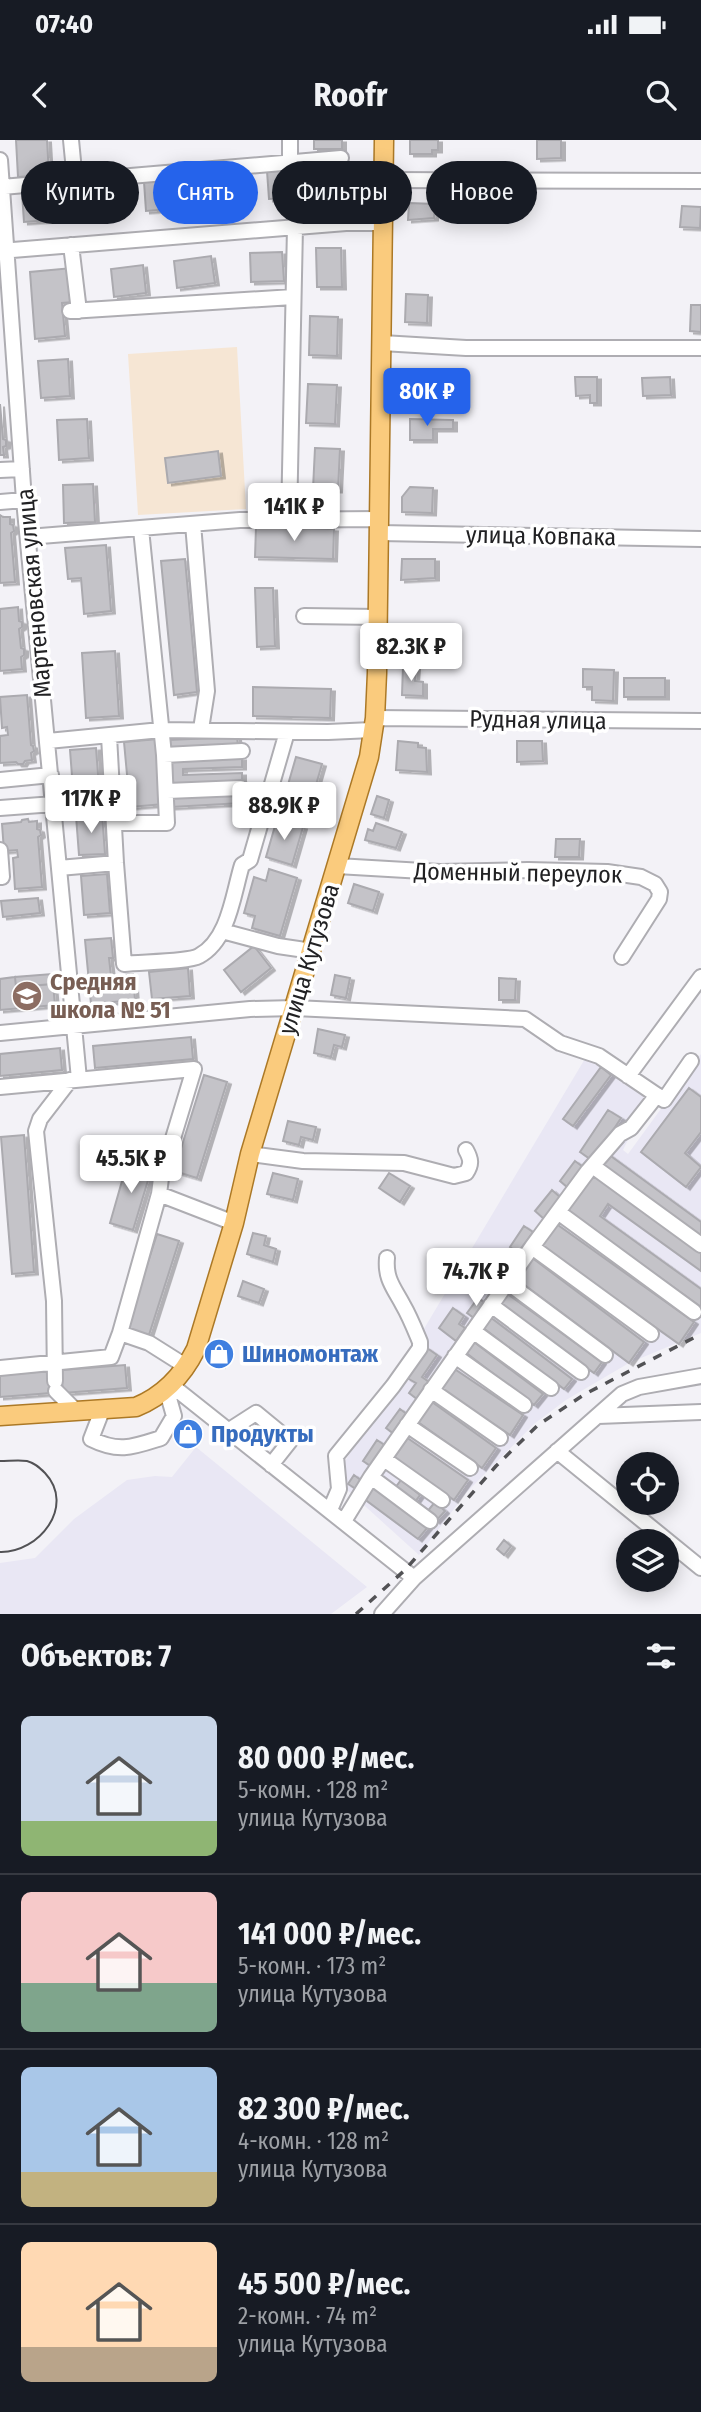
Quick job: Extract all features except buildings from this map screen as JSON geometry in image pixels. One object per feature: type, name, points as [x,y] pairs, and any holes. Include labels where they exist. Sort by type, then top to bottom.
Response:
[{"type":"main road","name":"улица Кутузова","points":[[384,140],[384,161]]},
{"type":"main road","name":"улица Кутузова","points":[[0,1416],[136,1407],[152,1400],[168,1387],[187,1367],[196,1349],[234,1223],[250,1154],[369,757],[378,617],[383,224]]},
{"type":"street","points":[[71,140],[73,161]]},
{"type":"street","points":[[290,140],[290,161],[341,158]]},
{"type":"street","name":"Мартеновская улица","points":[[0,160],[4,251],[24,500],[54,804],[75,1079]]},
{"type":"street","points":[[139,175],[272,163]]},
{"type":"street","points":[[412,180],[701,181]]},
{"type":"street","points":[[2,187],[21,185]]},
{"type":"street","points":[[4,251],[365,224]]},
{"type":"street","points":[[289,521],[295,228]]},
{"type":"street","points":[[71,245],[75,311],[293,297]]},
{"type":"street","points":[[382,343],[466,348],[701,348]]},
{"type":"street","points":[[0,470],[22,469]]},
{"type":"street","points":[[0,502],[24,500]]},
{"type":"street","name":"улица Ковпака","points":[[28,537],[240,520],[701,539]]},
{"type":"street","points":[[193,524],[207,691],[201,729]]},
{"type":"street","points":[[115,823],[167,823],[167,791],[141,529]]},
{"type":"street","points":[[304,616],[378,617]]},
{"type":"street","name":"Рудная улица","points":[[48,741],[161,730],[287,732],[373,724],[701,721]]},
{"type":"street","points":[[109,736],[124,964],[198,957],[214,943],[222,931],[242,865],[250,860],[287,732]]},
{"type":"street","points":[[163,755],[242,751]]},
{"type":"street","points":[[0,780],[51,775]]},
{"type":"street","points":[[167,791],[242,788]]},
{"type":"street","points":[[0,808],[54,804]]},
{"type":"street","points":[[0,850],[0,877]]},
{"type":"street","points":[[59,867],[116,863]]},
{"type":"street","name":"Доменный переулок","points":[[337,866],[440,872],[607,872],[641,877],[655,884],[660,892],[659,899],[621,957]]},
{"type":"street","points":[[222,931],[278,946],[312,951]]},
{"type":"street","points":[[628,1076],[701,976]]},
{"type":"street","points":[[0,1033],[250,1009],[526,1019],[560,1043],[598,1056],[664,1100],[691,1061]]},
{"type":"street","points":[[0,1087],[194,1069],[111,1357],[0,1368]]},
{"type":"street","points":[[75,1079],[40,1119],[36,1131],[54,1301],[56,1386],[75,1410]]},
{"type":"street","points":[[344,1521],[383,1459],[532,1247],[588,1171],[620,1134],[631,1128],[657,1095]]},
{"type":"street","points":[[250,1154],[303,1161],[404,1163],[454,1176],[467,1173],[471,1159],[466,1150]]},
{"type":"street","points":[[594,1167],[701,1245]]},
{"type":"street","points":[[159,1194],[234,1223]]},
{"type":"street","points":[[558,1212],[694,1312]]},
{"type":"street","points":[[532,1247],[651,1334]]},
{"type":"street","points":[[330,1510],[339,1489],[336,1456],[420,1348],[420,1342],[404,1306],[389,1282],[387,1258]]},
{"type":"street","points":[[508,1282],[605,1355]]},
{"type":"street","points":[[491,1305],[581,1372]]},
{"type":"street","points":[[473,1331],[551,1388]]},
{"type":"street","points":[[120,1333],[149,1343],[187,1367]]},
{"type":"street","points":[[455,1356],[524,1405]]},
{"type":"street","points":[[382,1614],[414,1578],[622,1394],[639,1387],[701,1376]]},
{"type":"street","points":[[103,1408],[91,1438],[107,1447],[132,1447],[161,1438],[174,1416],[168,1387]]},
{"type":"street","points":[[168,1387],[330,1510],[414,1578]]},
{"type":"street","points":[[432,1390],[500,1438]]},
{"type":"street","points":[[598,1416],[701,1412]]},
{"type":"street","points":[[228,1431],[256,1413],[290,1441],[271,1465]]},
{"type":"street","points":[[407,1425],[470,1468]]},
{"type":"street","points":[[557,1451],[701,1569]]},
{"type":"street","points":[[371,1477],[424,1517],[438,1496],[383,1459]]},
{"type":"street","points":[[387,1488],[400,1470]]},
{"type":"shaded area","points":[[237,347],[246,509],[138,515],[128,354]]},
{"type":"shaded area","points":[[589,1052],[650,1094],[623,1150],[628,1154],[701,1054],[701,1333],[629,1363],[566,1400],[534,1424],[466,1493],[419,1555],[345,1488],[341,1468]]},
{"type":"shaded area","points":[[196,1447],[367,1587],[331,1614],[0,1614],[0,1563],[35,1558],[74,1519],[127,1480],[155,1476],[172,1477]]},
{"type":"tram line","points":[[0,1461],[27,1461],[35,1464],[54,1486],[57,1499],[55,1513],[40,1536],[28,1545],[0,1552]]},
{"type":"railway","points":[[356,1614],[405,1570],[496,1466],[538,1425],[585,1394],[701,1334]]},
{"type":"place","name":"Средняя школа № 51","points":[[27,996]]},
{"type":"place","name":"Шиномонтаж","points":[[219,1354]]},
{"type":"place","name":"Продукты","points":[[188,1434]]}]
